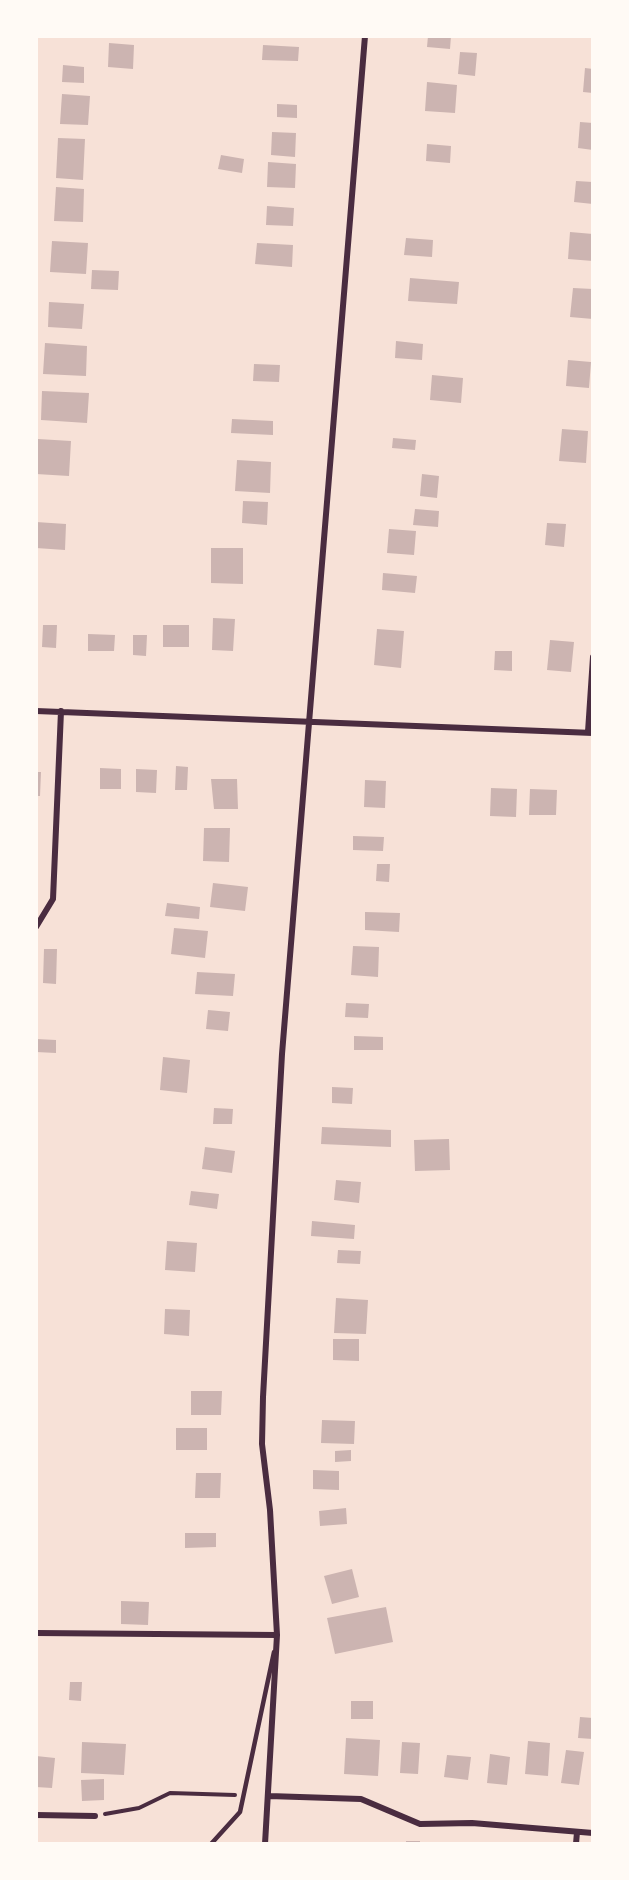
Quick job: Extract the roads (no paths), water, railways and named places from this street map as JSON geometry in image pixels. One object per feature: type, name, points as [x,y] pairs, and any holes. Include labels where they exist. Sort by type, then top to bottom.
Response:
[{"type":"street","points":[[265,1844],[277,1635],[270,1510],[262,1444],[263,1397],[282,1054],[365,36]]},
{"type":"street","points":[[36,711],[590,732],[593,657]]},
{"type":"street","points":[[36,927],[52,898],[61,711]]},
{"type":"street","points":[[36,1633],[277,1635]]},
{"type":"street","points":[[269,1796],[361,1799],[420,1824],[472,1822],[593,1833]]},
{"type":"street","points":[[36,1815],[95,1816]]},
{"type":"street","points":[[576,1844],[577,1832]]},
{"type":"lane","points":[[211,1844],[240,1812],[277,1635]]}]
